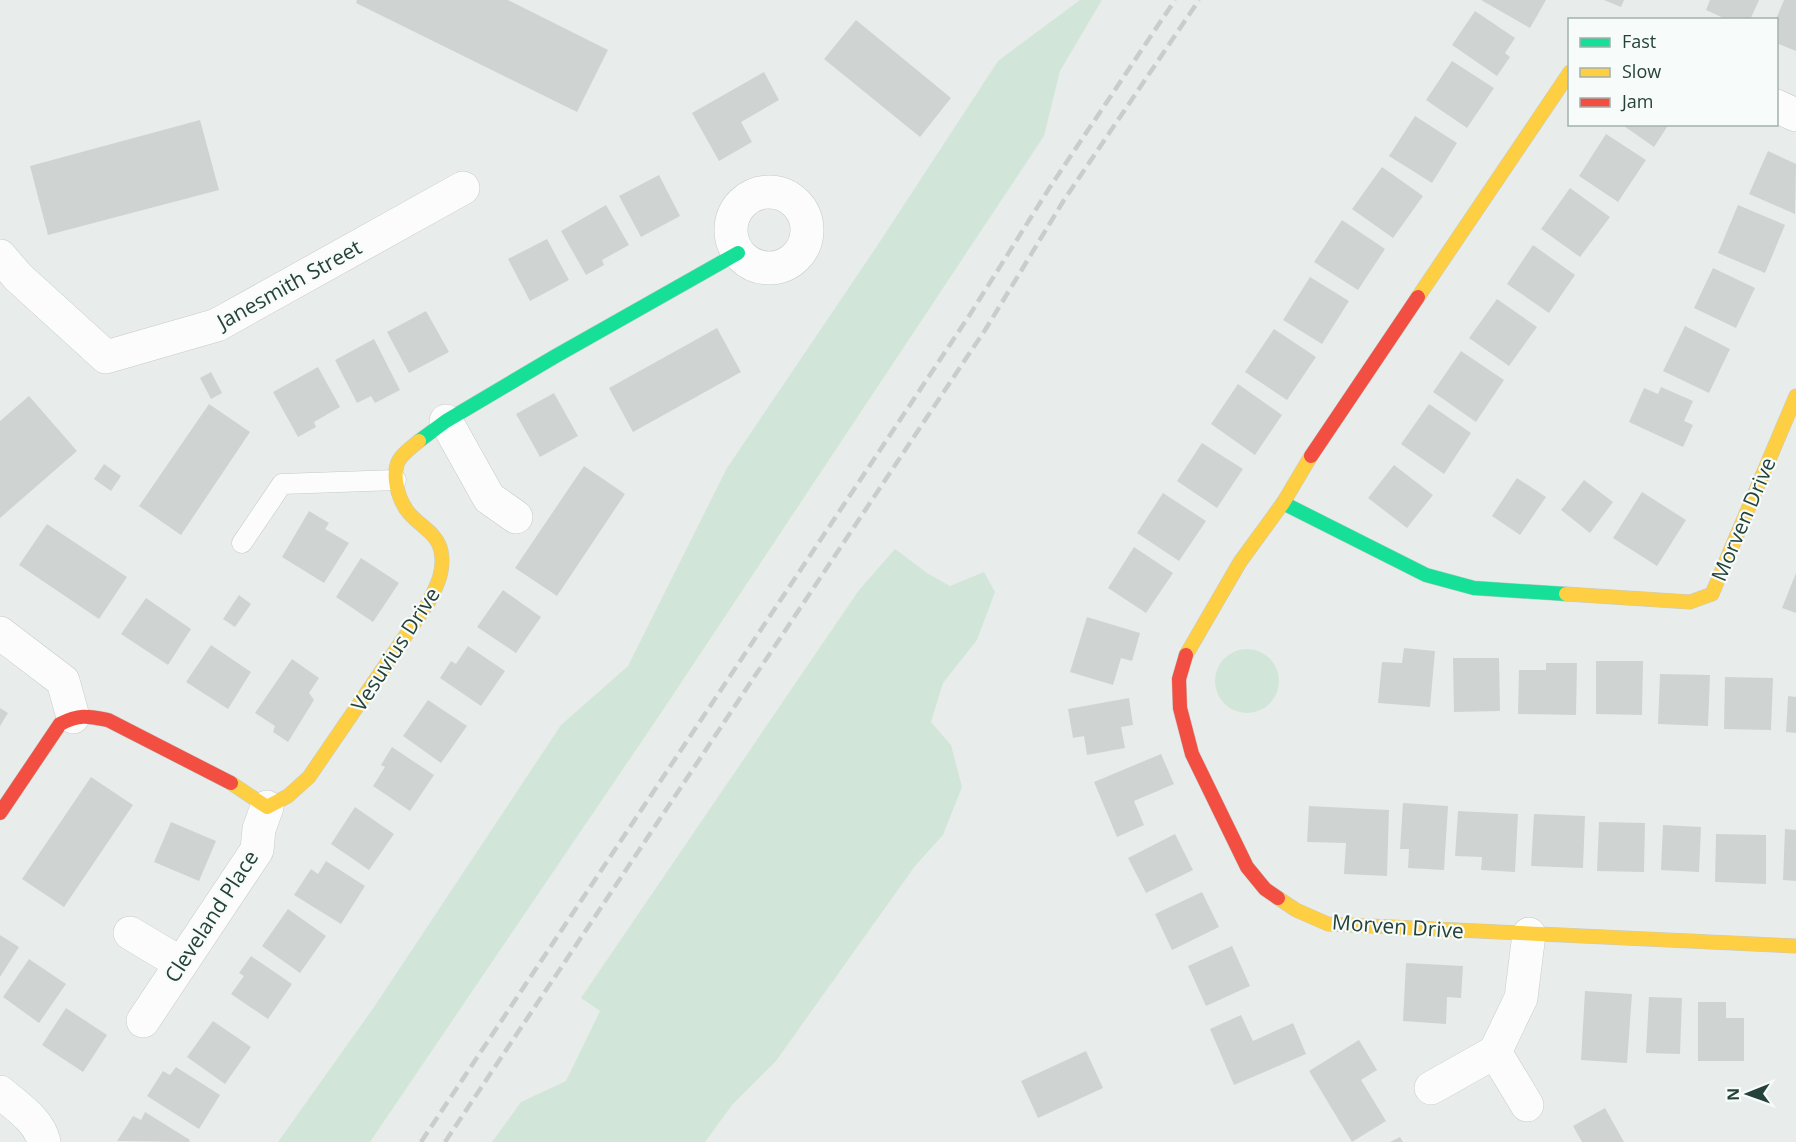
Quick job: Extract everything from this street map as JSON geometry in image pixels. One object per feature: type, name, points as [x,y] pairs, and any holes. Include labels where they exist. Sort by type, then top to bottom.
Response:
[{"type":"street","name":"Morven Drive","points":[[1568,73],[1317,446],[1283,503],[1240,562],[1187,651],[1179,679],[1180,708],[1192,754],[1247,867],[1265,889],[1296,910],[1328,924],[1796,946]]},
{"type":"street","points":[[1778,107],[1796,115]]},
{"type":"street","name":"Janesmith Street","points":[[6,276],[106,357],[217,325],[463,188]]},
{"type":"street","points":[[396,480],[397,463],[410,448],[446,421],[738,253]]},
{"type":"street","name":"Morven Drive","points":[[1283,503],[1426,575],[1474,588],[1690,602],[1712,594],[1796,396]]},
{"type":"street","points":[[446,421],[489,498],[516,517]]},
{"type":"street","name":"Vesuvius Drive","points":[[267,807],[288,796],[309,777],[428,603],[442,575],[441,549],[427,528],[406,510],[396,480]]},
{"type":"street","points":[[0,633],[63,681],[73,717]]},
{"type":"street","points":[[0,813],[60,724],[73,717],[88,716],[108,720],[220,776],[267,807]]},
{"type":"street","name":"Cleveland Place","points":[[143,1021],[257,850],[259,829],[267,807]]},
{"type":"street","points":[[130,933],[180,963]]},
{"type":"street","points":[[1431,1088],[1495,1052],[1521,998],[1529,934]]},
{"type":"street","points":[[1495,1052],[1527,1105]]},
{"type":"street","points":[[0,1092],[42,1131],[44,1142]]},
{"type":"lane","points":[[242,543],[282,484],[396,480]]},
{"type":"green space","points":[[1080,0],[1102,0],[1060,71],[1044,136],[663,710],[370,1142],[278,1142],[374,1007],[561,725],[628,666],[727,468],[877,246],[998,61]]},
{"type":"green space","points":[[895,549],[927,573],[950,586],[984,572],[995,592],[977,640],[943,683],[931,722],[951,745],[962,787],[943,835],[915,866],[776,1061],[732,1105],[705,1142],[492,1142],[521,1102],[566,1081],[600,1011],[581,998],[859,590]]},
{"type":"green space","points":[[1241,649],[1253,649],[1270,658],[1277,669],[1279,681],[1277,693],[1270,704],[1253,713],[1241,713],[1229,708],[1220,699],[1215,687],[1215,675],[1220,663],[1229,654]]},
{"type":"building","points":[[357,0],[508,0],[608,50],[577,112],[356,3]]},
{"type":"building","points":[[1481,0],[1546,0],[1530,28]]},
{"type":"building","points":[[1604,0],[1624,0],[1621,7]]},
{"type":"building","points":[[1710,0],[1759,0],[1751,18],[1724,18],[1706,10]]},
{"type":"building","points":[[1784,0],[1796,0],[1796,51],[1778,44],[1776,18]]},
{"type":"building","points":[[1475,11],[1515,38],[1505,53],[1510,57],[1497,76],[1452,45]]},
{"type":"building","points":[[856,20],[951,98],[920,137],[824,59]]},
{"type":"building","points":[[1452,61],[1494,88],[1467,128],[1426,100]]},
{"type":"building","points":[[764,72],[779,100],[741,122],[752,142],[719,161],[692,113]]},
{"type":"building","points":[[1415,116],[1457,143],[1432,183],[1389,156]]},
{"type":"building","points":[[200,120],[219,190],[48,235],[30,166]]},
{"type":"building","points":[[1624,126],[1668,126],[1654,147]]},
{"type":"building","points":[[1606,134],[1646,160],[1618,202],[1579,176]]},
{"type":"building","points":[[1768,151],[1796,164],[1795,214],[1749,194]]},
{"type":"building","points":[[1382,167],[1423,196],[1393,238],[1352,209]]},
{"type":"building","points":[[659,175],[680,216],[641,237],[619,196]]},
{"type":"building","points":[[1570,188],[1610,217],[1580,257],[1541,229]]},
{"type":"building","points":[[606,205],[629,245],[602,260],[604,265],[586,275],[561,231]]},
{"type":"building","points":[[1738,205],[1785,225],[1765,273],[1718,253]]},
{"type":"building","points":[[1342,220],[1385,249],[1358,290],[1314,262]]},
{"type":"building","points":[[547,239],[569,280],[530,301],[508,259]]},
{"type":"building","points":[[1533,245],[1575,275],[1549,313],[1507,284]]},
{"type":"building","points":[[1713,268],[1755,288],[1736,328],[1694,308]]},
{"type":"building","points":[[1310,277],[1349,301],[1322,344],[1283,320]]},
{"type":"building","points":[[1497,299],[1537,327],[1509,366],[1469,338]]},
{"type":"building","points":[[426,311],[449,352],[409,373],[387,332]]},
{"type":"building","points":[[1685,326],[1730,349],[1709,393],[1663,371]]},
{"type":"building","points":[[717,328],[741,372],[633,432],[609,388]]},
{"type":"building","points":[[1274,329],[1316,357],[1287,400],[1245,372]]},
{"type":"building","points":[[374,339],[400,390],[375,403],[371,396],[357,403],[335,360]]},
{"type":"building","points":[[1461,351],[1504,380],[1476,422],[1433,392]]},
{"type":"building","points":[[318,367],[340,407],[314,422],[316,427],[298,437],[273,392]]},
{"type":"building","points":[[211,372],[222,393],[211,399],[200,378]]},
{"type":"building","points":[[1238,384],[1282,415],[1255,455],[1211,424]]},
{"type":"building","points":[[1661,387],[1693,401],[1684,421],[1693,425],[1683,447],[1629,422],[1644,388],[1658,394]]},
{"type":"building","points":[[554,393],[578,436],[540,457],[516,414]]},
{"type":"building","points":[[29,396],[77,451],[0,518],[0,421]]},
{"type":"building","points":[[209,404],[250,432],[181,535],[139,506]]},
{"type":"building","points":[[1429,404],[1471,433],[1444,474],[1401,444]]},
{"type":"building","points":[[1202,443],[1243,469],[1217,508],[1177,481]]},
{"type":"building","points":[[104,464],[121,476],[111,491],[94,479]]},
{"type":"building","points":[[1394,465],[1433,495],[1407,528],[1368,498]]},
{"type":"building","points":[[584,466],[625,494],[557,596],[515,568]]},
{"type":"building","points":[[1517,478],[1546,497],[1520,535],[1492,516]]},
{"type":"building","points":[[1584,480],[1613,502],[1590,533],[1561,510]]},
{"type":"building","points":[[1642,492],[1686,520],[1657,566],[1613,538]]},
{"type":"building","points":[[1163,493],[1206,521],[1179,561],[1137,533]]},
{"type":"building","points":[[309,511],[329,523],[325,529],[349,543],[324,583],[282,557]]},
{"type":"building","points":[[47,524],[127,577],[99,619],[19,565]]},
{"type":"building","points":[[1134,547],[1173,573],[1146,613],[1108,588]]},
{"type":"building","points":[[361,558],[399,583],[373,622],[336,597]]},
{"type":"building","points":[[1796,573],[1796,613],[1782,608]]},
{"type":"building","points":[[503,590],[541,617],[516,653],[477,627]]},
{"type":"building","points":[[239,595],[251,604],[235,627],[223,619]]},
{"type":"building","points":[[146,598],[191,629],[168,665],[121,634]]},
{"type":"building","points":[[1087,617],[1140,633],[1132,661],[1121,658],[1113,685],[1070,672]]},
{"type":"building","points":[[211,645],[251,672],[228,709],[186,682]]},
{"type":"building","points":[[468,646],[505,671],[481,706],[440,678],[451,661],[456,664]]},
{"type":"building","points":[[1404,648],[1435,651],[1430,707],[1378,703],[1382,662],[1402,663]]},
{"type":"building","points":[[1453,658],[1499,658],[1500,711],[1454,712]]},
{"type":"building","points":[[292,659],[319,678],[309,693],[314,700],[288,742],[273,732],[275,726],[255,713]]},
{"type":"building","points":[[1596,661],[1643,661],[1642,715],[1596,714]]},
{"type":"building","points":[[1546,663],[1577,663],[1576,715],[1518,714],[1519,670],[1546,670]]},
{"type":"building","points":[[1660,674],[1710,675],[1708,726],[1658,724]]},
{"type":"building","points":[[1725,677],[1773,678],[1771,730],[1724,729]]},
{"type":"building","points":[[1788,696],[1796,697],[1796,733],[1786,732]]},
{"type":"building","points":[[1129,698],[1133,725],[1121,727],[1125,748],[1087,755],[1084,736],[1073,738],[1068,709]]},
{"type":"building","points":[[428,700],[467,726],[441,763],[403,736]]},
{"type":"building","points":[[0,708],[8,713],[0,726]]},
{"type":"building","points":[[392,747],[434,775],[410,811],[373,786],[385,767],[381,765]]},
{"type":"building","points":[[1161,754],[1174,784],[1134,801],[1144,825],[1117,837],[1094,782]]},
{"type":"building","points":[[91,777],[133,805],[64,907],[22,879]]},
{"type":"building","points":[[1403,803],[1448,806],[1444,870],[1408,868],[1409,849],[1400,849]]},
{"type":"building","points":[[1309,806],[1389,810],[1387,876],[1344,874],[1346,843],[1307,842]]},
{"type":"building","points":[[355,807],[394,834],[369,870],[331,844]]},
{"type":"building","points":[[1458,811],[1518,814],[1515,872],[1481,870],[1482,857],[1455,856]]},
{"type":"building","points":[[1534,814],[1585,816],[1583,868],[1531,866]]},
{"type":"building","points":[[171,822],[216,841],[199,881],[154,862]]},
{"type":"building","points":[[1599,822],[1645,823],[1644,872],[1597,871]]},
{"type":"building","points":[[1663,825],[1701,827],[1699,872],[1661,870]]},
{"type":"building","points":[[1785,829],[1796,830],[1796,881],[1783,880]]},
{"type":"building","points":[[1175,834],[1193,870],[1146,893],[1128,858]]},
{"type":"building","points":[[1716,834],[1766,835],[1766,884],[1715,882]]},
{"type":"building","points":[[326,861],[365,886],[341,924],[294,895],[311,869],[318,874]]},
{"type":"building","points":[[1202,892],[1219,927],[1172,950],[1155,914]]},
{"type":"building","points":[[288,909],[326,936],[300,973],[262,946]]},
{"type":"building","points":[[0,935],[19,947],[0,977]]},
{"type":"building","points":[[1232,946],[1250,986],[1206,1006],[1188,966]]},
{"type":"building","points":[[251,956],[292,984],[268,1019],[231,994],[244,976],[239,973]]},
{"type":"building","points":[[29,959],[66,984],[39,1023],[3,997]]},
{"type":"building","points":[[1406,963],[1463,966],[1461,998],[1447,997],[1446,1024],[1403,1021]]},
{"type":"building","points":[[1585,991],[1632,994],[1627,1063],[1581,1060]]},
{"type":"building","points":[[1649,997],[1682,998],[1680,1054],[1646,1053]]},
{"type":"building","points":[[1698,1002],[1726,1002],[1726,1018],[1744,1018],[1744,1061],[1698,1061]]},
{"type":"building","points":[[66,1008],[107,1035],[83,1072],[42,1045]]},
{"type":"building","points":[[1241,1015],[1253,1041],[1293,1023],[1306,1054],[1234,1085],[1210,1029]]},
{"type":"building","points":[[213,1021],[251,1047],[225,1084],[187,1057]]},
{"type":"building","points":[[1359,1040],[1377,1070],[1361,1080],[1386,1121],[1352,1142],[1309,1071]]},
{"type":"building","points":[[1086,1051],[1103,1088],[1038,1118],[1021,1081]]},
{"type":"building","points":[[176,1067],[220,1095],[199,1129],[147,1096],[163,1071],[170,1075]]},
{"type":"building","points":[[1605,1108],[1624,1142],[1582,1142],[1573,1126]]},
{"type":"building","points":[[145,1112],[190,1140],[189,1142],[117,1141],[133,1116],[141,1120]]},
{"type":"building","points":[[1400,1137],[1403,1142],[1390,1142]]},
{"type":"railway","points":[[421,1142],[969,316],[1050,187],[1175,0]]},
{"type":"railway","points":[[445,1142],[987,327],[1064,200],[1199,0]]},
{"type":"traffic: fast","points":[[419,441],[446,421],[554,357],[738,253]]},
{"type":"traffic: fast","points":[[1283,503],[1426,575],[1474,588],[1566,594]]},
{"type":"traffic: slow","points":[[1418,297],[1568,75]]},
{"type":"traffic: slow","points":[[1566,594],[1690,602],[1712,594],[1796,396]]},
{"type":"traffic: slow","points":[[231,783],[267,807],[288,796],[309,777],[428,603],[441,572],[441,551],[431,533],[406,509],[396,481],[400,458],[419,441]]},
{"type":"traffic: slow","points":[[1186,655],[1240,562],[1283,503],[1311,456]]},
{"type":"traffic: slow","points":[[1278,898],[1296,910],[1328,924],[1796,946]]},
{"type":"traffic: jam","points":[[1311,456],[1418,297]]},
{"type":"traffic: jam","points":[[1186,655],[1179,679],[1180,708],[1192,754],[1247,867],[1265,889],[1278,898]]},
{"type":"traffic: jam","points":[[0,813],[60,724],[78,717],[108,720],[231,783]]}]
